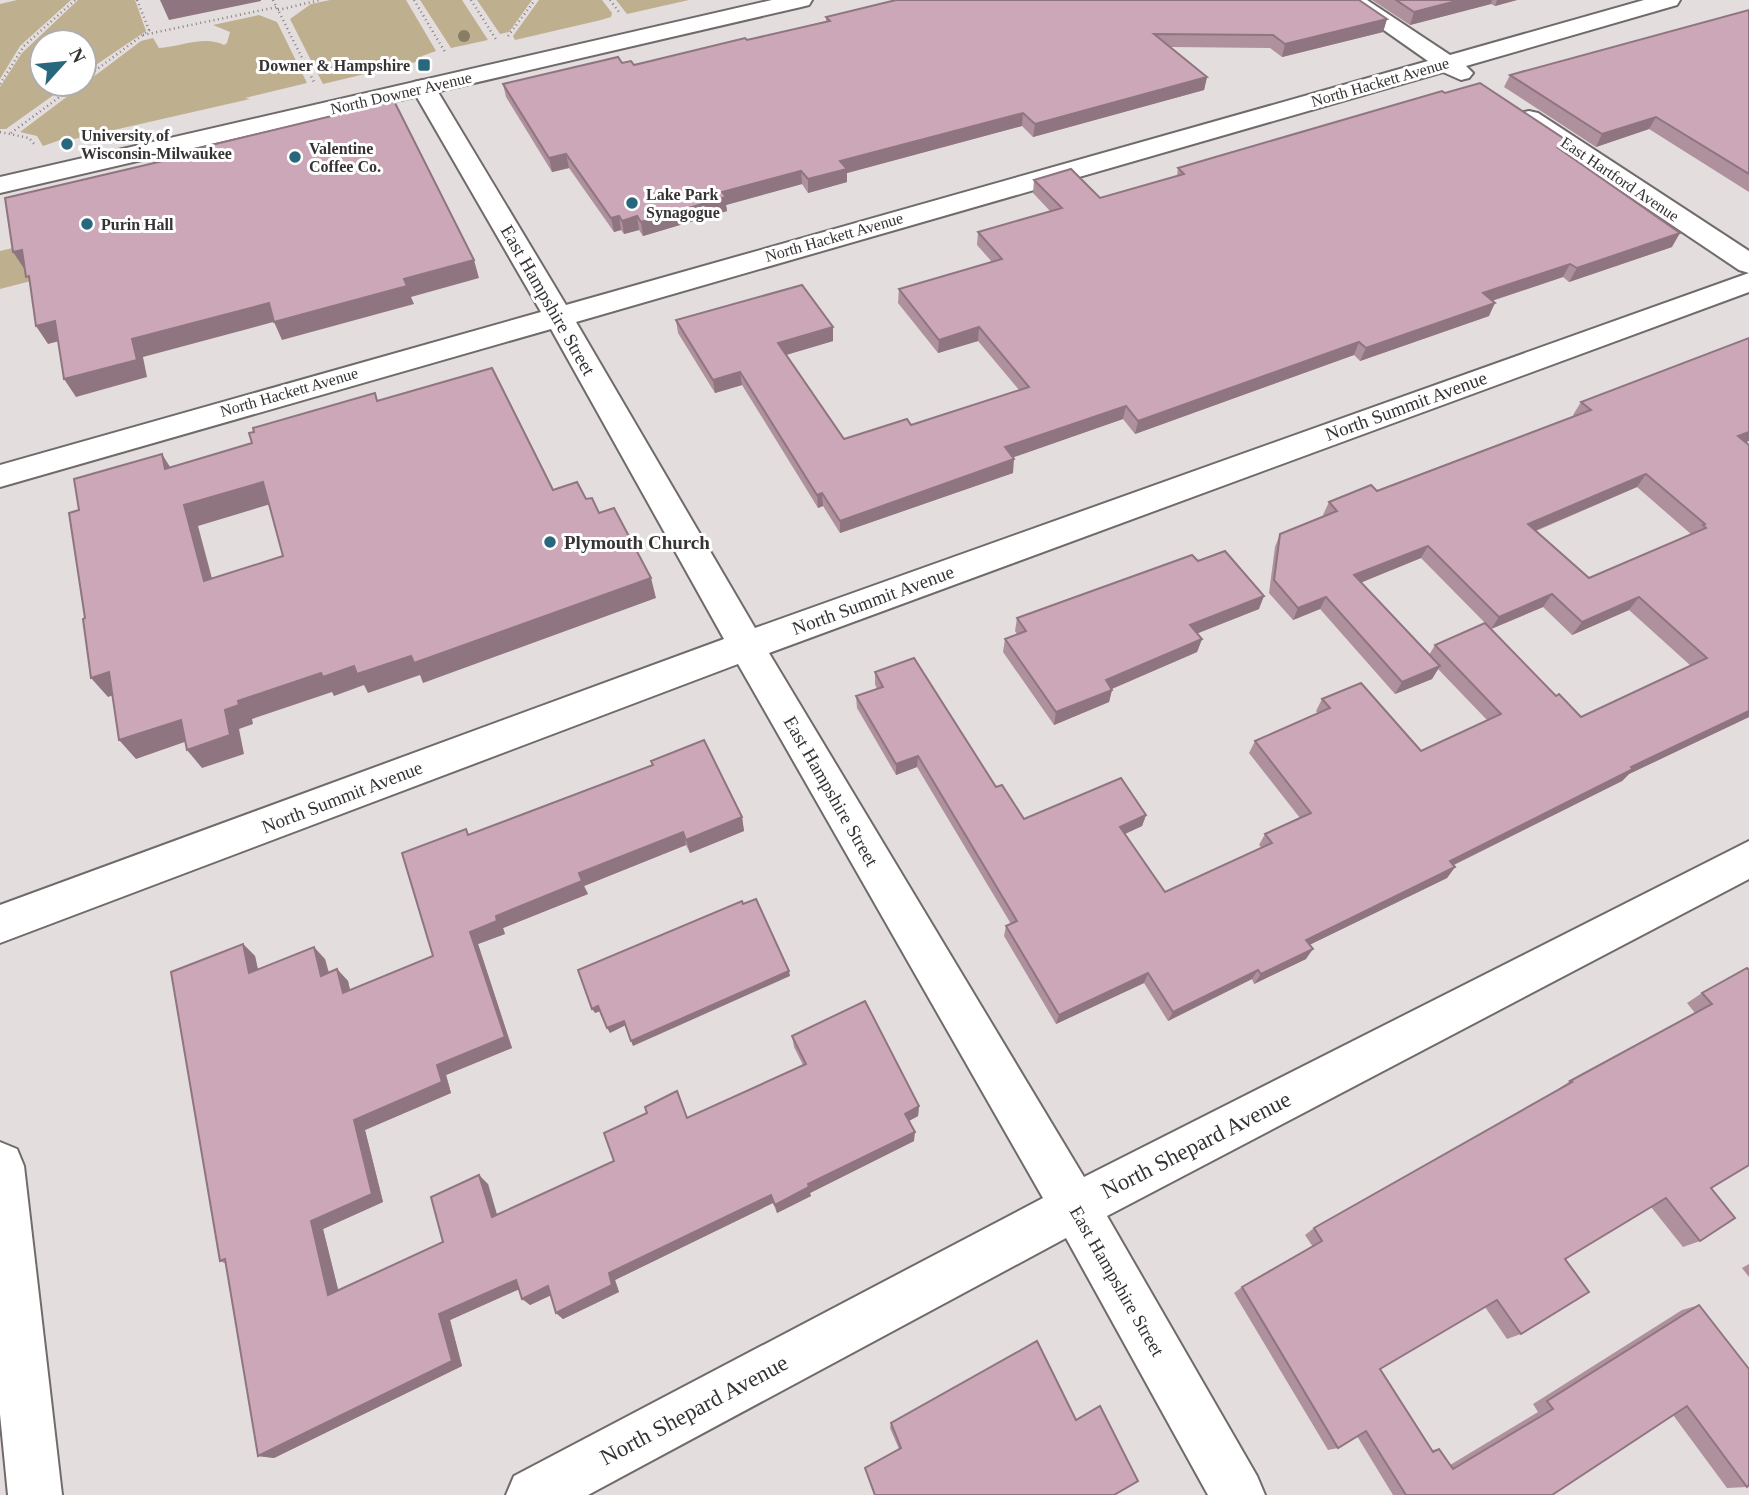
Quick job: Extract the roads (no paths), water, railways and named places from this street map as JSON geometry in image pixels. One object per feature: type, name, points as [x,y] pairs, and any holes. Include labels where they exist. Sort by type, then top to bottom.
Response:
[{"type":"street","name":"North Downer Avenue","points":[[0,185],[801,0]]},
{"type":"street","points":[[1352,0],[1479,85]]},
{"type":"street","name":"North Hackett Avenue","points":[[0,476],[1669,0]]},
{"type":"street","name":"East Hampshire Street","points":[[423,87],[1075,1207],[1238,1495]]},
{"type":"street","name":"East Hartford Avenue","points":[[1513,108],[1749,264]]},
{"type":"street","name":"North Summit Avenue","points":[[0,924],[746,646],[1749,282]]},
{"type":"street","name":"North Shepard Avenue","points":[[533,1495],[1075,1207],[1749,859]]},
{"type":"street","points":[[0,1166],[35,1495]]},
{"type":"place","name":"Downer & Hampshire","points":[[424,65]]},
{"type":"place","name":"University of Wisconsin-Milwaukee","points":[[67,144]]},
{"type":"place","name":"Valentine Coffee Co.","points":[[295,157]]},
{"type":"place","name":"Lake Park Synagogue","points":[[632,203]]},
{"type":"place","name":"Purin Hall","points":[[87,224]]},
{"type":"place","name":"Plymouth Church","points":[[550,542]]}]
